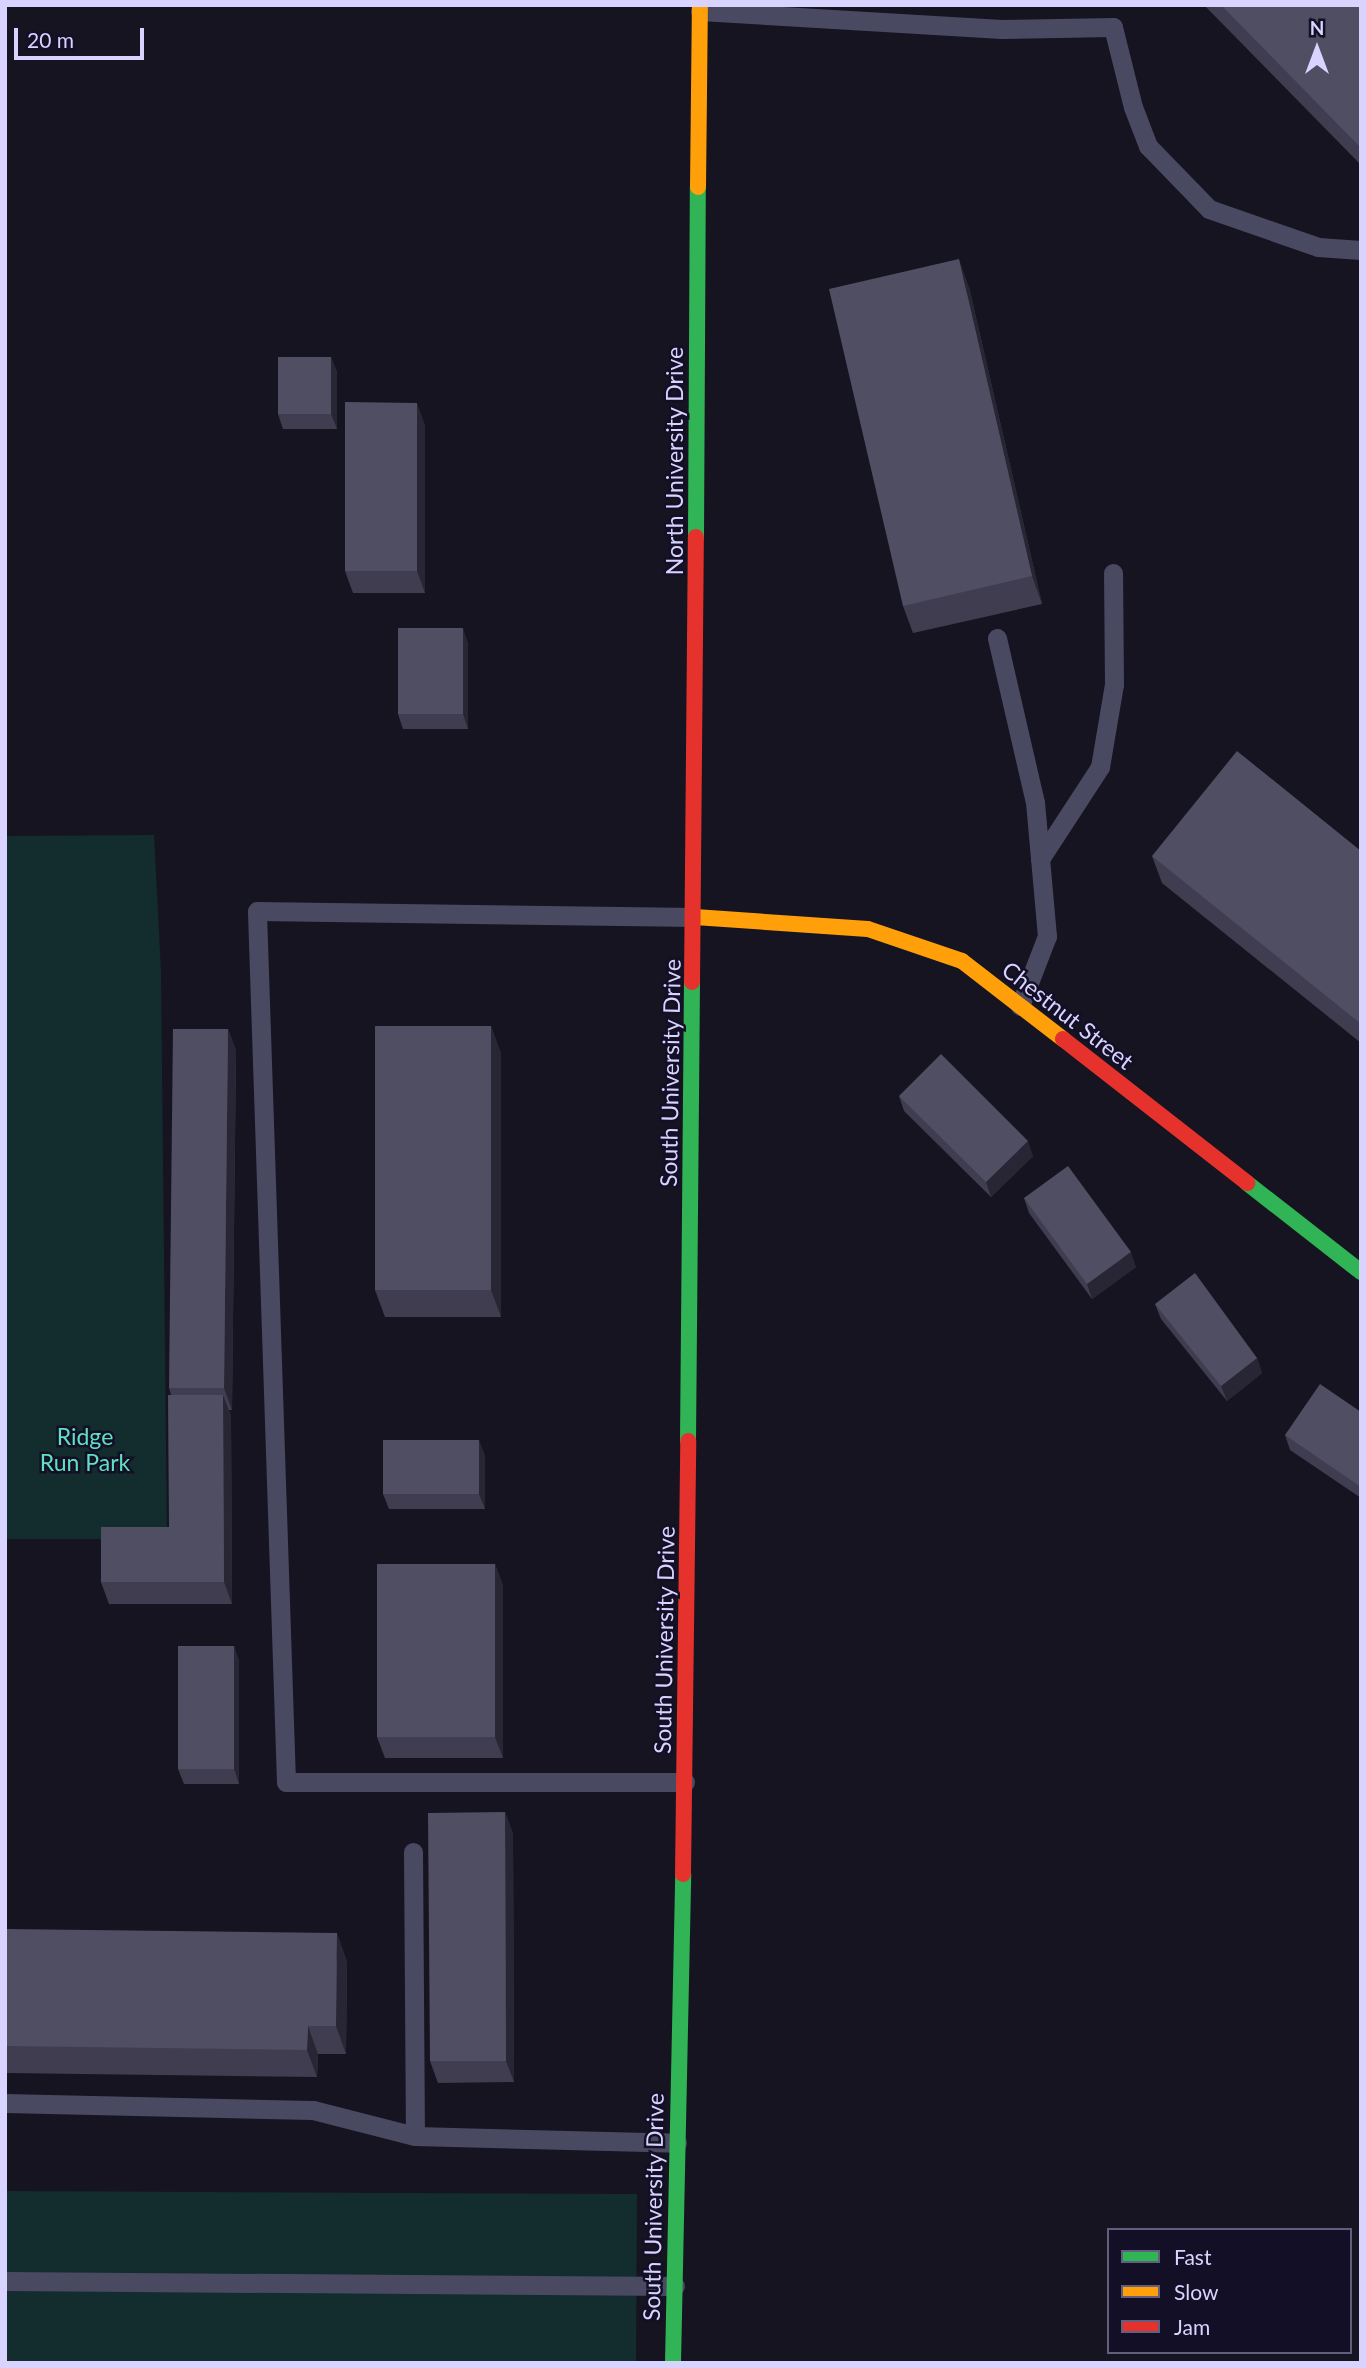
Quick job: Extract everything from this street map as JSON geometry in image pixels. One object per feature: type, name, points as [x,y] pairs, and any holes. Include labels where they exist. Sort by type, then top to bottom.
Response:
[{"type":"street","name":"North University Drive","points":[[695,917],[700,8]]},
{"type":"street","name":"Chestnut Street","points":[[695,917],[867,929],[962,961],[1361,1272]]},
{"type":"street","name":"South University Drive","points":[[673,2363],[685,1782],[695,917]]},
{"type":"lane","points":[[700,8],[1001,29],[1113,27],[1133,107],[1148,146],[1209,209],[1318,247],[1361,250]]},
{"type":"lane","points":[[1040,859],[1100,767],[1114,684],[1113,573]]},
{"type":"lane","points":[[997,638],[1035,802],[1047,936],[1020,1006]]},
{"type":"lane","points":[[685,1782],[286,1782],[257,911],[695,917]]},
{"type":"lane","points":[[413,1852],[415,2136]]},
{"type":"lane","points":[[5,2103],[313,2110],[415,2136],[677,2143]]},
{"type":"lane","points":[[5,2281],[675,2286]]},
{"type":"green space","name":"Ridge Run Park","points":[[154,835],[161,971],[167,1539],[5,1539],[5,836]]},
{"type":"green space","points":[[5,2191],[637,2194],[636,2363],[5,2363]]},
{"type":"building","points":[[1221,5],[1361,5],[1361,148]]},
{"type":"building","points":[[959,259],[1032,576],[903,606],[829,289]]},
{"type":"building","points":[[278,357],[331,357],[331,414],[278,414]]},
{"type":"building","points":[[345,402],[417,403],[417,571],[345,571]]},
{"type":"building","points":[[398,628],[463,628],[463,714],[398,714]]},
{"type":"building","points":[[1237,751],[1361,851],[1361,1024],[1152,856]]},
{"type":"building","points":[[375,1026],[491,1026],[491,1290],[375,1290]]},
{"type":"building","points":[[173,1029],[228,1029],[224,1388],[169,1388]]},
{"type":"building","points":[[941,1054],[1028,1141],[986,1182],[899,1096]]},
{"type":"building","points":[[1068,1166],[1131,1252],[1087,1284],[1024,1198]]},
{"type":"building","points":[[1195,1273],[1257,1358],[1221,1386],[1155,1304]]},
{"type":"building","points":[[1320,1384],[1361,1412],[1361,1487],[1285,1435]]},
{"type":"building","points":[[168,1395],[223,1395],[224,1582],[101,1582],[101,1527],[169,1527]]},
{"type":"building","points":[[383,1440],[479,1440],[479,1494],[383,1494]]},
{"type":"building","points":[[377,1564],[495,1564],[495,1737],[377,1737]]},
{"type":"building","points":[[178,1646],[234,1646],[234,1769],[178,1769]]},
{"type":"building","points":[[505,1812],[506,2061],[430,2061],[428,1813]]},
{"type":"building","points":[[5,1929],[337,1933],[336,2026],[308,2026],[307,2050],[5,2046]]},
{"type":"traffic: fast","points":[[696,537],[698,187]]},
{"type":"traffic: fast","points":[[688,1441],[692,982]]},
{"type":"traffic: fast","points":[[1247,1183],[1361,1272]]},
{"type":"traffic: fast","points":[[673,2363],[683,1874]]},
{"type":"traffic: slow","points":[[698,187],[700,5]]},
{"type":"traffic: slow","points":[[695,917],[868,929],[962,961],[1063,1039]]},
{"type":"traffic: jam","points":[[692,982],[696,537]]},
{"type":"traffic: jam","points":[[1063,1039],[1247,1183]]},
{"type":"traffic: jam","points":[[683,1874],[688,1441]]}]
